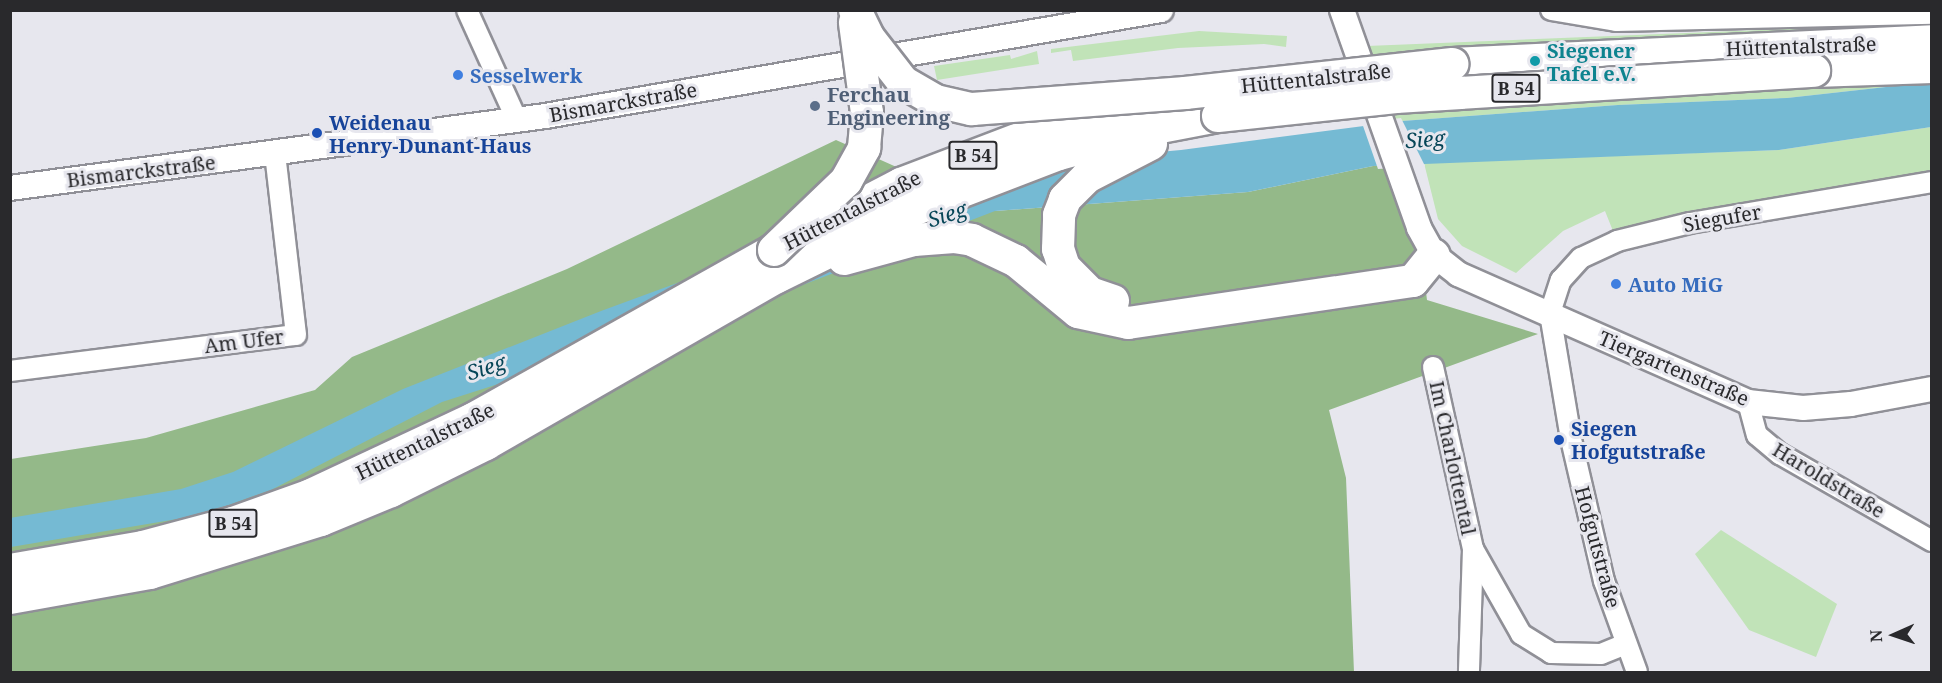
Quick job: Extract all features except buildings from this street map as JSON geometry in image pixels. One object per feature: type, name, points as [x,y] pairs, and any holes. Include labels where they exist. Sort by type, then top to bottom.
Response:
[{"type":"highway","points":[[854,10],[868,37],[903,82],[955,107],[993,110],[1185,93]]},
{"type":"highway","points":[[775,263],[846,181],[864,148],[867,113],[854,10]]},
{"type":"highway","name":"Hüttentalstraße","points":[[10,598],[100,584],[212,556],[391,491],[486,444],[901,184],[961,159],[1050,127],[1185,93],[1452,64],[1932,41]]},
{"type":"highway","name":"Hüttentalstraße","points":[[10,570],[143,547],[234,523],[311,495],[473,419],[775,263],[971,185],[1099,142],[1218,116],[1396,97],[1677,76],[1932,67]]},
{"type":"highway","points":[[1218,116],[1113,160],[1073,189],[1065,199],[1056,233],[1064,267],[1090,293],[1123,302],[1434,255]]},
{"type":"highway","points":[[775,263],[914,240],[954,237],[987,245],[1034,275],[1078,312],[1128,323],[1413,281],[1434,255]]},
{"type":"street","points":[[467,10],[517,120]]},
{"type":"street","points":[[843,10],[852,63]]},
{"type":"street","name":"Bismarckstraße","points":[[10,188],[517,120],[1161,10]]},
{"type":"street","points":[[1342,10],[1409,202],[1434,255]]},
{"type":"street","points":[[1551,10],[1574,12],[1616,21],[1932,14]]},
{"type":"street","name":"Am Ufer","points":[[10,371],[296,335],[275,153]]},
{"type":"street","name":"Siegufer","points":[[1550,313],[1556,290],[1569,269],[1581,258],[1617,241],[1690,223],[1932,182]]},
{"type":"street","name":"Tiergartenstraße","points":[[1434,255],[1483,288],[1550,313],[1748,402],[1803,408],[1851,404],[1932,389]]},
{"type":"street","name":"Hofgutstraße","points":[[1550,313],[1587,520],[1626,644],[1638,672]]},
{"type":"street","name":"Im Charlottental","points":[[1433,367],[1473,549],[1469,672]]},
{"type":"street","name":"Haroldstraße","points":[[1748,402],[1757,435],[1780,453],[1932,541]]},
{"type":"street","name":"Im Charlottental","points":[[1473,549],[1521,634],[1551,653],[1601,654],[1626,644]]},
{"type":"green space","points":[[1931,23],[1931,82],[1787,98],[1618,105],[1402,121],[1394,120],[1367,46]]},
{"type":"green space","points":[[1199,31],[1287,36],[1286,47],[1264,44],[1178,48],[1073,61],[1071,50],[1051,53],[1051,49]]},
{"type":"green space","points":[[1037,51],[1039,64],[937,80],[934,66],[1010,55],[1011,59]]},
{"type":"green space","points":[[1931,127],[1931,182],[1617,241],[1605,211],[1563,231],[1516,273],[1462,246],[1438,219],[1424,163],[1779,150]]},
{"type":"green space","points":[[836,140],[995,211],[1248,192],[1373,166],[1410,164],[1427,300],[1538,334],[1329,410],[1346,478],[1354,672],[11,672],[11,459],[146,438],[315,390],[352,357],[567,269]]},
{"type":"green space","points":[[1721,530],[1837,604],[1816,657],[1749,630],[1695,554]]},
{"type":"water","name":"Sieg","points":[[1931,82],[1931,127],[1779,150],[1373,166],[1248,192],[995,211],[774,296],[442,402],[271,490],[201,515],[11,547],[10,518],[181,489],[233,472],[403,389],[601,311],[993,167],[1181,150],[1402,121],[1618,105],[1787,98]]},
{"type":"pier","points":[[1401,118],[1425,166],[1378,169],[1362,123]]},
{"type":"place","name":"Siegener Tafel e.V.","points":[[1535,61]]},
{"type":"place","name":"Sesselwerk","points":[[458,75]]},
{"type":"place","name":"Ferchau Engineering","points":[[815,106]]},
{"type":"place","name":"Weidenau Henry-Dunant-Haus","points":[[317,133]]},
{"type":"place","name":"Auto MiG","points":[[1616,284]]},
{"type":"place","name":"Siegen Hofgutstraße","points":[[1559,440]]}]
